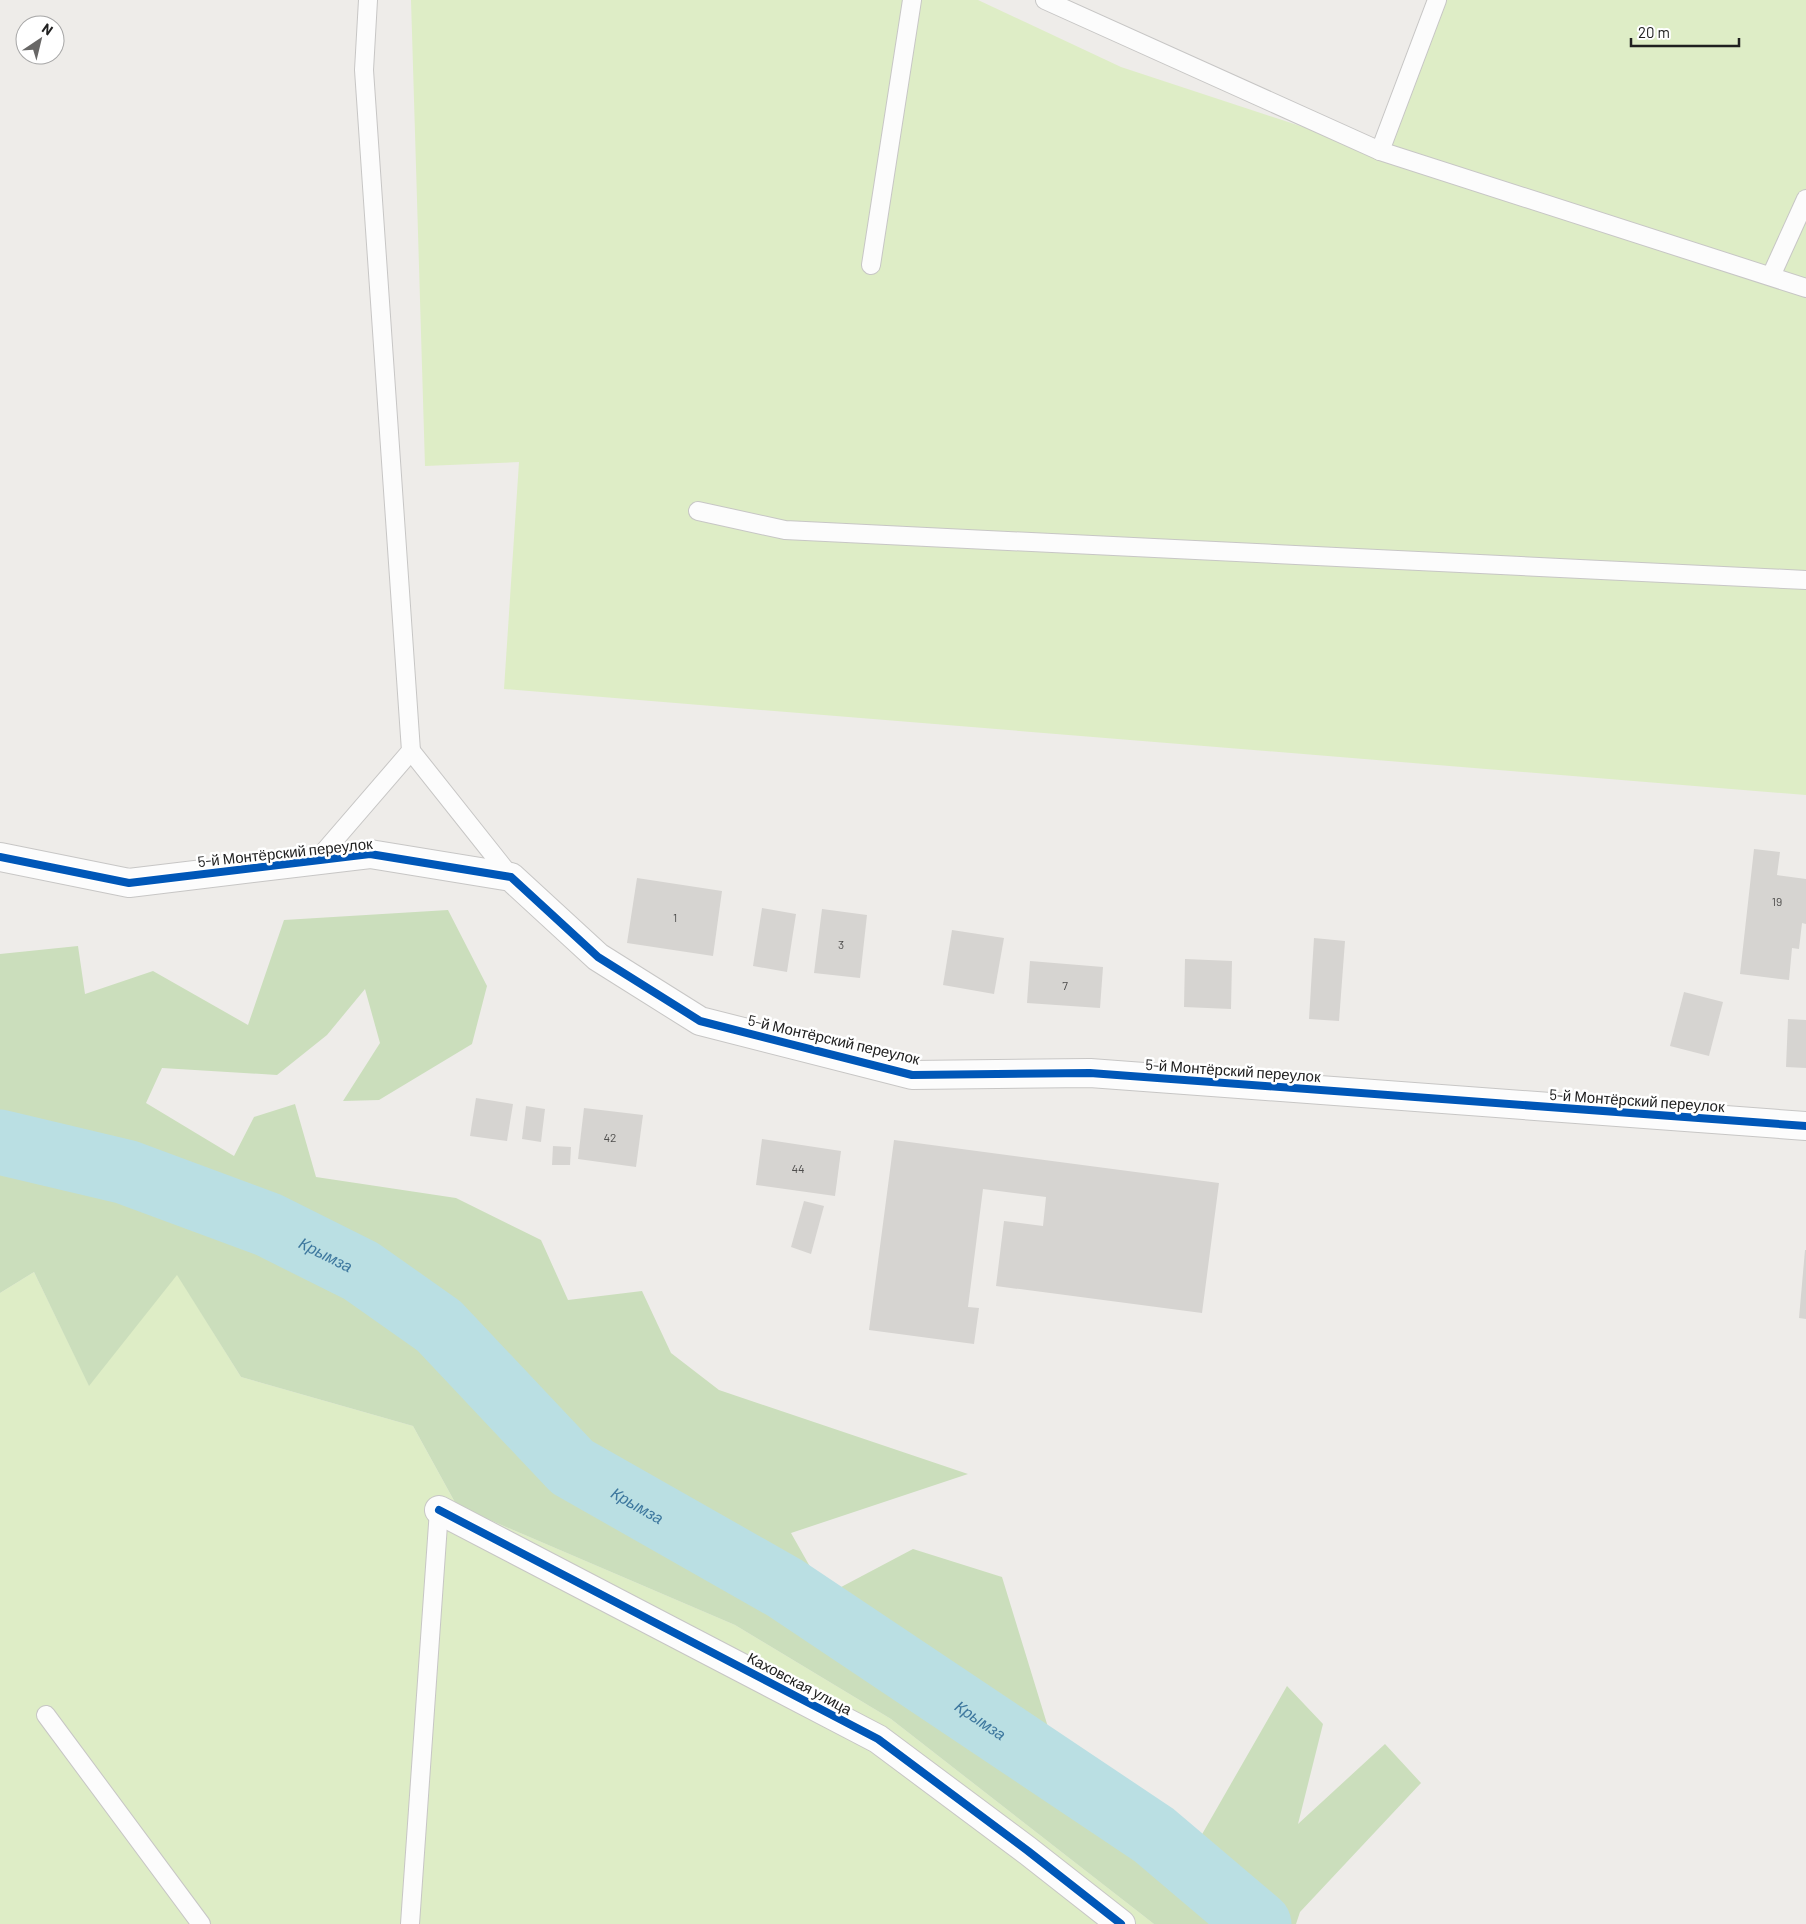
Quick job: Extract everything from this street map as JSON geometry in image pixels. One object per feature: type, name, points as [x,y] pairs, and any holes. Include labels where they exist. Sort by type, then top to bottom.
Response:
[{"type":"street","name":"5-й Монтёрский переулок","points":[[0,857],[129,883],[370,854],[511,877],[598,958],[700,1021],[912,1075],[1090,1073],[1806,1126]]},
{"type":"street","name":"Каховская улица","points":[[439,1510],[878,1739],[1028,1851],[1121,1924]]},
{"type":"lane","points":[[368,0],[364,70],[411,751],[511,877]]},
{"type":"lane","points":[[871,265],[912,0]]},
{"type":"lane","points":[[1045,0],[1380,150],[1806,288]]},
{"type":"lane","points":[[1380,150],[1437,0]]},
{"type":"lane","points":[[1770,276],[1806,199]]},
{"type":"lane","points":[[698,511],[785,530],[1806,580]]},
{"type":"lane","points":[[317,860],[411,751]]},
{"type":"lane","points":[[410,1924],[439,1510]]},
{"type":"lane","points":[[46,1715],[201,1924]]},
{"type":"green space","points":[[411,0],[978,0],[1121,67],[1385,154],[1444,0],[1806,0],[1806,795],[504,689],[519,462],[425,466]]},
{"type":"green space","points":[[448,910],[487,986],[472,1044],[379,1100],[343,1101],[380,1043],[365,989],[327,1035],[277,1075],[162,1068],[146,1103],[234,1156],[254,1117],[295,1104],[316,1177],[456,1198],[541,1240],[568,1300],[642,1291],[671,1353],[719,1390],[968,1474],[791,1533],[826,1595],[913,1549],[1002,1577],[1067,1789],[1197,1843],[1287,1686],[1323,1724],[1298,1824],[1385,1744],[1421,1783],[1300,1912],[1296,1924],[1154,1924],[891,1719],[735,1625],[457,1506],[413,1426],[241,1377],[177,1275],[89,1386],[34,1272],[0,1293],[0,954],[78,946],[85,994],[153,971],[248,1025],[284,920]]},
{"type":"green space","points":[[34,1272],[89,1385],[177,1274],[241,1377],[413,1426],[457,1506],[735,1625],[891,1719],[1154,1924],[0,1924],[0,1293]]},
{"type":"building","points":[[1754,849],[1780,852],[1777,875],[1806,879],[1806,924],[1802,923],[1799,949],[1792,948],[1789,980],[1740,974]]},
{"type":"building","points":[[637,878],[722,891],[713,956],[627,943]]},
{"type":"building","points":[[762,908],[796,914],[787,972],[753,966]]},
{"type":"building","points":[[822,909],[867,915],[860,978],[814,973]]},
{"type":"building","points":[[952,930],[1004,938],[994,994],[943,985]]},
{"type":"building","points":[[1314,938],[1345,941],[1339,1021],[1309,1019]]},
{"type":"building","points":[[1185,959],[1232,961],[1231,1009],[1184,1007]]},
{"type":"building","points":[[1030,961],[1103,967],[1100,1008],[1027,1003]]},
{"type":"building","points":[[1684,992],[1723,1002],[1709,1056],[1670,1046]]},
{"type":"building","points":[[1788,1019],[1806,1020],[1806,1068],[1786,1067]]},
{"type":"building","points":[[476,1098],[513,1104],[507,1141],[470,1136]]},
{"type":"building","points":[[526,1106],[545,1109],[541,1142],[522,1139]]},
{"type":"building","points":[[584,1108],[643,1115],[636,1167],[578,1159]]},
{"type":"building","points":[[762,1139],[841,1151],[835,1196],[756,1185]]},
{"type":"building","points":[[894,1140],[1219,1183],[1202,1313],[996,1286],[1004,1221],[1043,1226],[1046,1197],[983,1189],[968,1307],[979,1308],[974,1344],[869,1330]]},
{"type":"building","points":[[553,1146],[571,1147],[570,1165],[552,1165]]},
{"type":"building","points":[[804,1201],[824,1206],[811,1254],[791,1247]]},
{"type":"building","points":[[1806,1250],[1806,1319],[1799,1318]]},
{"type":"waterway","name":"Крымза","points":[[0,1142],[126,1172],[269,1225],[361,1271],[439,1326],[572,1467],[785,1588],[1154,1835],[1259,1924]]},
{"type":"cycle path","points":[[0,857],[129,883],[370,854],[511,877],[598,957],[700,1021],[912,1075],[1090,1073],[1806,1126]]},
{"type":"cycle path","points":[[439,1510],[878,1739],[1028,1851],[1121,1924]]}]
